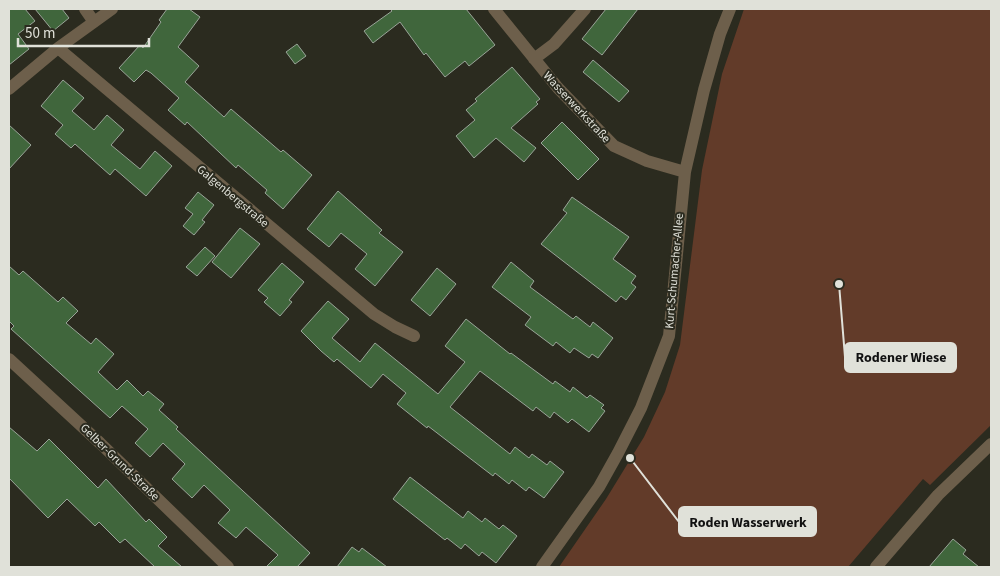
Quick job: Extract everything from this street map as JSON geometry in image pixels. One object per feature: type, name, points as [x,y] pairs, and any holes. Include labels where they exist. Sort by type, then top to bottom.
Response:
[{"type":"street","points":[[85,9],[94,22]]},
{"type":"street","points":[[9,89],[58,48],[112,9]]},
{"type":"street","name":"Wasserwerkstraße","points":[[494,9],[534,59],[614,146],[647,161],[685,172]]},
{"type":"street","points":[[534,59],[554,44],[585,9]]},
{"type":"street","name":"Kurt-Schumacher-Allee","points":[[542,567],[610,467],[641,408],[669,336],[673,308],[679,211],[685,172],[707,81],[720,34],[730,9]]},
{"type":"street","name":"Galgenbergstraße","points":[[58,48],[374,314],[414,336]]},
{"type":"street","name":"Gelber-Grund-Straße","points":[[9,359],[100,443],[228,567]]},
{"type":"street","points":[[876,567],[938,495],[991,444]]},
{"type":"shaded area","points":[[744,9],[991,9],[991,425],[930,485],[923,479],[848,567],[559,567],[606,499],[644,437],[665,392],[680,345],[702,170],[722,74]]},
{"type":"building","points":[[9,9],[25,9],[35,21],[18,34],[29,49],[9,65]]},
{"type":"building","points":[[35,9],[62,9],[69,18],[53,31]]},
{"type":"building","points":[[167,9],[189,9],[200,17],[178,47],[199,66],[185,82],[224,117],[231,109],[281,152],[283,150],[312,175],[283,209],[265,193],[267,190],[238,165],[236,168],[187,122],[185,125],[168,110],[179,98],[151,73],[146,70],[134,82],[119,68],[140,45],[143,48],[161,22],[159,20]]},
{"type":"building","points":[[390,9],[466,9],[495,45],[469,66],[465,61],[445,77],[426,53],[424,55],[400,22],[373,43],[364,31],[392,11]]},
{"type":"building","points":[[606,9],[638,9],[602,55],[582,39]]},
{"type":"building","points":[[297,44],[306,56],[295,64],[286,52]]},
{"type":"building","points":[[593,60],[629,91],[619,102],[583,72]]},
{"type":"building","points":[[512,67],[540,99],[536,102],[538,104],[511,128],[536,148],[524,162],[496,138],[474,158],[456,136],[475,120],[466,110],[477,101],[475,99]]},
{"type":"building","points":[[63,80],[84,98],[72,111],[94,130],[107,115],[124,130],[111,145],[140,169],[155,151],[172,166],[146,196],[115,169],[110,175],[75,144],[71,148],[55,134],[63,125],[41,106]]},
{"type":"building","points":[[562,122],[599,159],[578,180],[541,143]]},
{"type":"building","points":[[9,125],[31,145],[9,169]]},
{"type":"building","points":[[338,191],[382,230],[379,233],[403,252],[375,286],[355,269],[367,254],[341,233],[329,247],[307,229]]},
{"type":"building","points":[[198,192],[214,205],[202,220],[205,222],[194,235],[183,226],[193,214],[185,208]]},
{"type":"building","points":[[572,197],[629,237],[613,259],[636,276],[631,283],[636,287],[626,300],[621,296],[616,302],[541,244],[567,213],[563,210]]},
{"type":"building","points":[[240,228],[260,244],[231,278],[212,262]]},
{"type":"building","points":[[205,247],[215,256],[197,276],[186,267]]},
{"type":"building","points":[[511,262],[534,281],[530,287],[573,319],[576,316],[590,327],[593,322],[613,338],[598,358],[592,354],[589,358],[574,348],[570,353],[556,342],[553,346],[525,325],[531,317],[492,287]]},
{"type":"building","points":[[282,263],[304,282],[289,300],[292,302],[280,316],[264,302],[268,298],[258,290]]},
{"type":"building","points":[[9,266],[19,275],[23,271],[58,302],[63,297],[78,311],[66,323],[91,344],[96,338],[114,354],[98,372],[117,390],[127,380],[143,396],[148,391],[164,404],[159,410],[178,427],[176,429],[310,553],[297,567],[266,567],[278,555],[246,527],[236,538],[218,523],[230,510],[204,485],[192,498],[172,479],[185,464],[163,443],[150,457],[135,443],[148,429],[122,406],[110,418],[11,329],[14,326],[9,321]]},
{"type":"building","points":[[437,268],[456,284],[430,316],[411,300]]},
{"type":"building","points":[[328,301],[349,319],[332,338],[360,362],[375,343],[438,394],[465,362],[445,346],[466,319],[510,354],[553,384],[555,381],[570,392],[573,387],[587,398],[590,395],[604,405],[601,408],[605,411],[589,432],[572,419],[568,423],[554,412],[550,418],[536,407],[533,411],[480,371],[450,407],[510,454],[515,447],[529,458],[532,454],[547,465],[550,461],[564,472],[544,498],[529,487],[526,491],[512,480],[509,484],[495,473],[493,476],[397,404],[406,393],[383,374],[371,388],[337,359],[334,362],[321,351],[301,331]]},
{"type":"building","points":[[9,427],[37,451],[49,439],[98,488],[106,479],[146,522],[149,519],[167,537],[158,546],[182,567],[155,567],[125,539],[120,543],[99,522],[95,526],[67,499],[48,518],[9,478]]},
{"type":"building","points":[[410,477],[463,518],[468,511],[482,522],[485,518],[499,529],[503,525],[517,536],[496,563],[482,552],[479,556],[465,544],[461,549],[447,538],[445,540],[393,499]]},
{"type":"building","points":[[953,539],[966,550],[963,554],[979,567],[929,567]]},
{"type":"building","points":[[352,547],[359,552],[362,548],[387,567],[337,567]]},
{"type":"place","name":"Rodener Wiese","points":[[839,284]]},
{"type":"place","name":"Roden Wasserwerk","points":[[630,458]]}]
